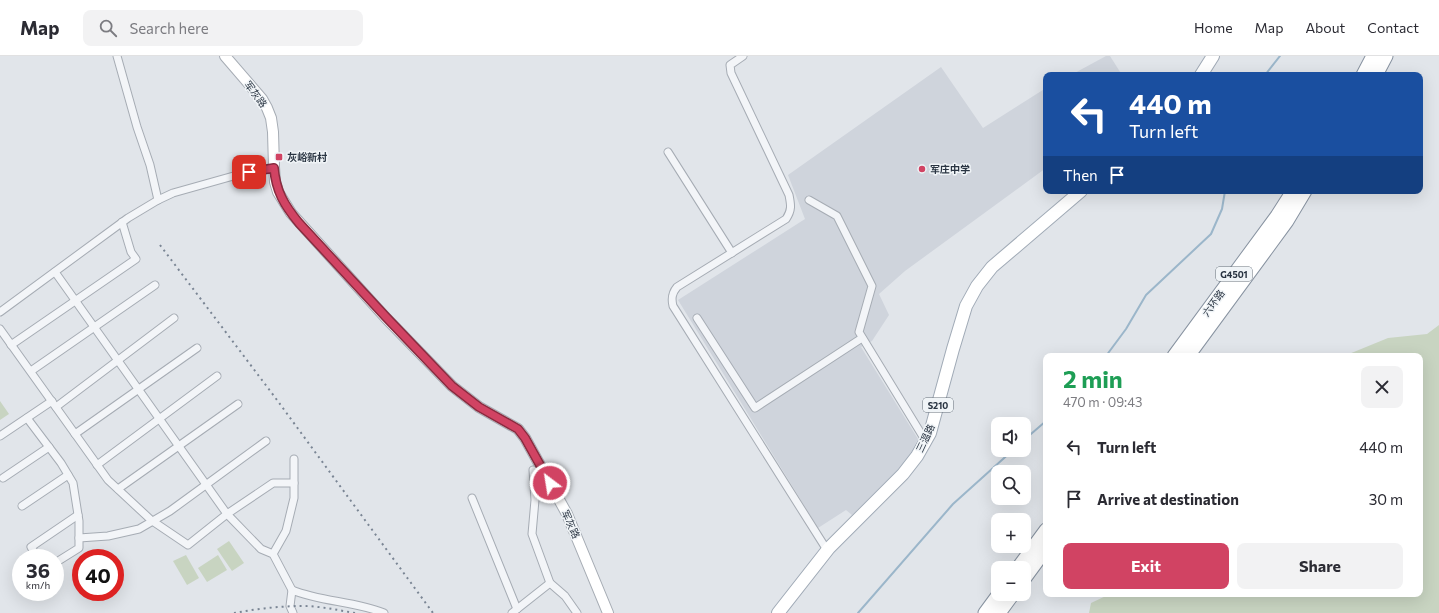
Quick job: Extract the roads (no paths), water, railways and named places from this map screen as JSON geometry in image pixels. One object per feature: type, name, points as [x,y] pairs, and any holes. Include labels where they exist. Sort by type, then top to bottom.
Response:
[{"type":"highway","points":[[1365,72],[1373,56]]},
{"type":"highway","points":[[1378,72],[1386,56]]},
{"type":"highway","name":"六环路","points":[[1176,353],[1277,216],[1291,194]]},
{"type":"highway","name":"六环路","points":[[1190,353],[1287,221],[1304,194]]},
{"type":"highway","points":[[1023,561],[1043,534]]},
{"type":"highway","points":[[1031,569],[1043,553]]},
{"type":"highway","points":[[985,613],[994,601]]},
{"type":"highway","points":[[999,613],[1008,601]]},
{"type":"main road","points":[[1203,72],[1213,56]]},
{"type":"main road","name":"三温路","points":[[778,613],[827,550],[902,474],[917,456],[930,433],[966,306],[977,286],[992,267],[1077,194]]},
{"type":"street","points":[[118,56],[137,127],[150,165],[158,200]]},
{"type":"street","name":"军灰路","points":[[225,56],[262,99],[267,108],[271,118],[273,132],[275,182],[278,192],[291,213],[386,317],[452,386],[479,407],[518,429],[525,438],[567,514],[608,613]]},
{"type":"street","points":[[743,56],[730,65],[731,73],[789,195],[791,211],[786,219],[677,287],[671,299],[673,306],[827,550]]},
{"type":"street","points":[[668,152],[732,253]]},
{"type":"street","points":[[0,312],[122,222],[158,200],[173,193],[237,175],[274,168]]},
{"type":"street","points":[[809,200],[837,216],[872,286],[859,332],[925,440]]},
{"type":"street","points":[[11,345],[136,259],[131,252],[122,222]]},
{"type":"street","points":[[55,272],[227,514],[261,549],[273,554],[292,590],[290,606],[293,613]]},
{"type":"street","points":[[30,372],[155,285]]},
{"type":"street","points":[[0,436],[27,418],[54,404],[118,361],[174,318]]},
{"type":"street","points":[[697,318],[754,408],[862,338]]},
{"type":"street","points":[[0,329],[108,480],[153,522],[188,545],[227,514],[273,483],[294,483]]},
{"type":"street","points":[[75,434],[197,348]]},
{"type":"street","points":[[97,465],[217,376]]},
{"type":"street","points":[[118,489],[238,404]]},
{"type":"street","points":[[27,418],[49,447],[73,483],[78,515],[79,548],[64,557]]},
{"type":"street","points":[[79,538],[108,536],[124,533],[139,529],[153,522],[207,486],[266,441]]},
{"type":"street","points":[[3,478],[49,447]]},
{"type":"street","points":[[273,554],[286,531],[294,498],[294,459]]},
{"type":"street","points":[[533,470],[535,500],[532,534],[550,583],[565,596],[577,613]]},
{"type":"street","points":[[22,506],[68,474]]},
{"type":"street","points":[[472,498],[515,611],[550,583]]},
{"type":"street","points":[[32,549],[31,547],[78,515]]},
{"type":"street","points":[[292,590],[305,596],[373,608],[384,613]]},
{"type":"waterway","points":[[1267,72],[1280,56]]},
{"type":"waterway","points":[[1108,353],[1126,329],[1146,295],[1211,234],[1222,209],[1224,194]]},
{"type":"waterway","points":[[1031,434],[1043,424]]},
{"type":"waterway","points":[[858,613],[953,504],[1005,457]]},
{"type":"railway","points":[[160,245],[277,400],[433,613]]},
{"type":"railway","points":[[234,613],[268,608],[302,606],[322,607],[355,613]]},
{"type":"place","name":"灰峪新村","points":[[279,157]]},
{"type":"place","name":"军庄中学","points":[[922,169]]}]
